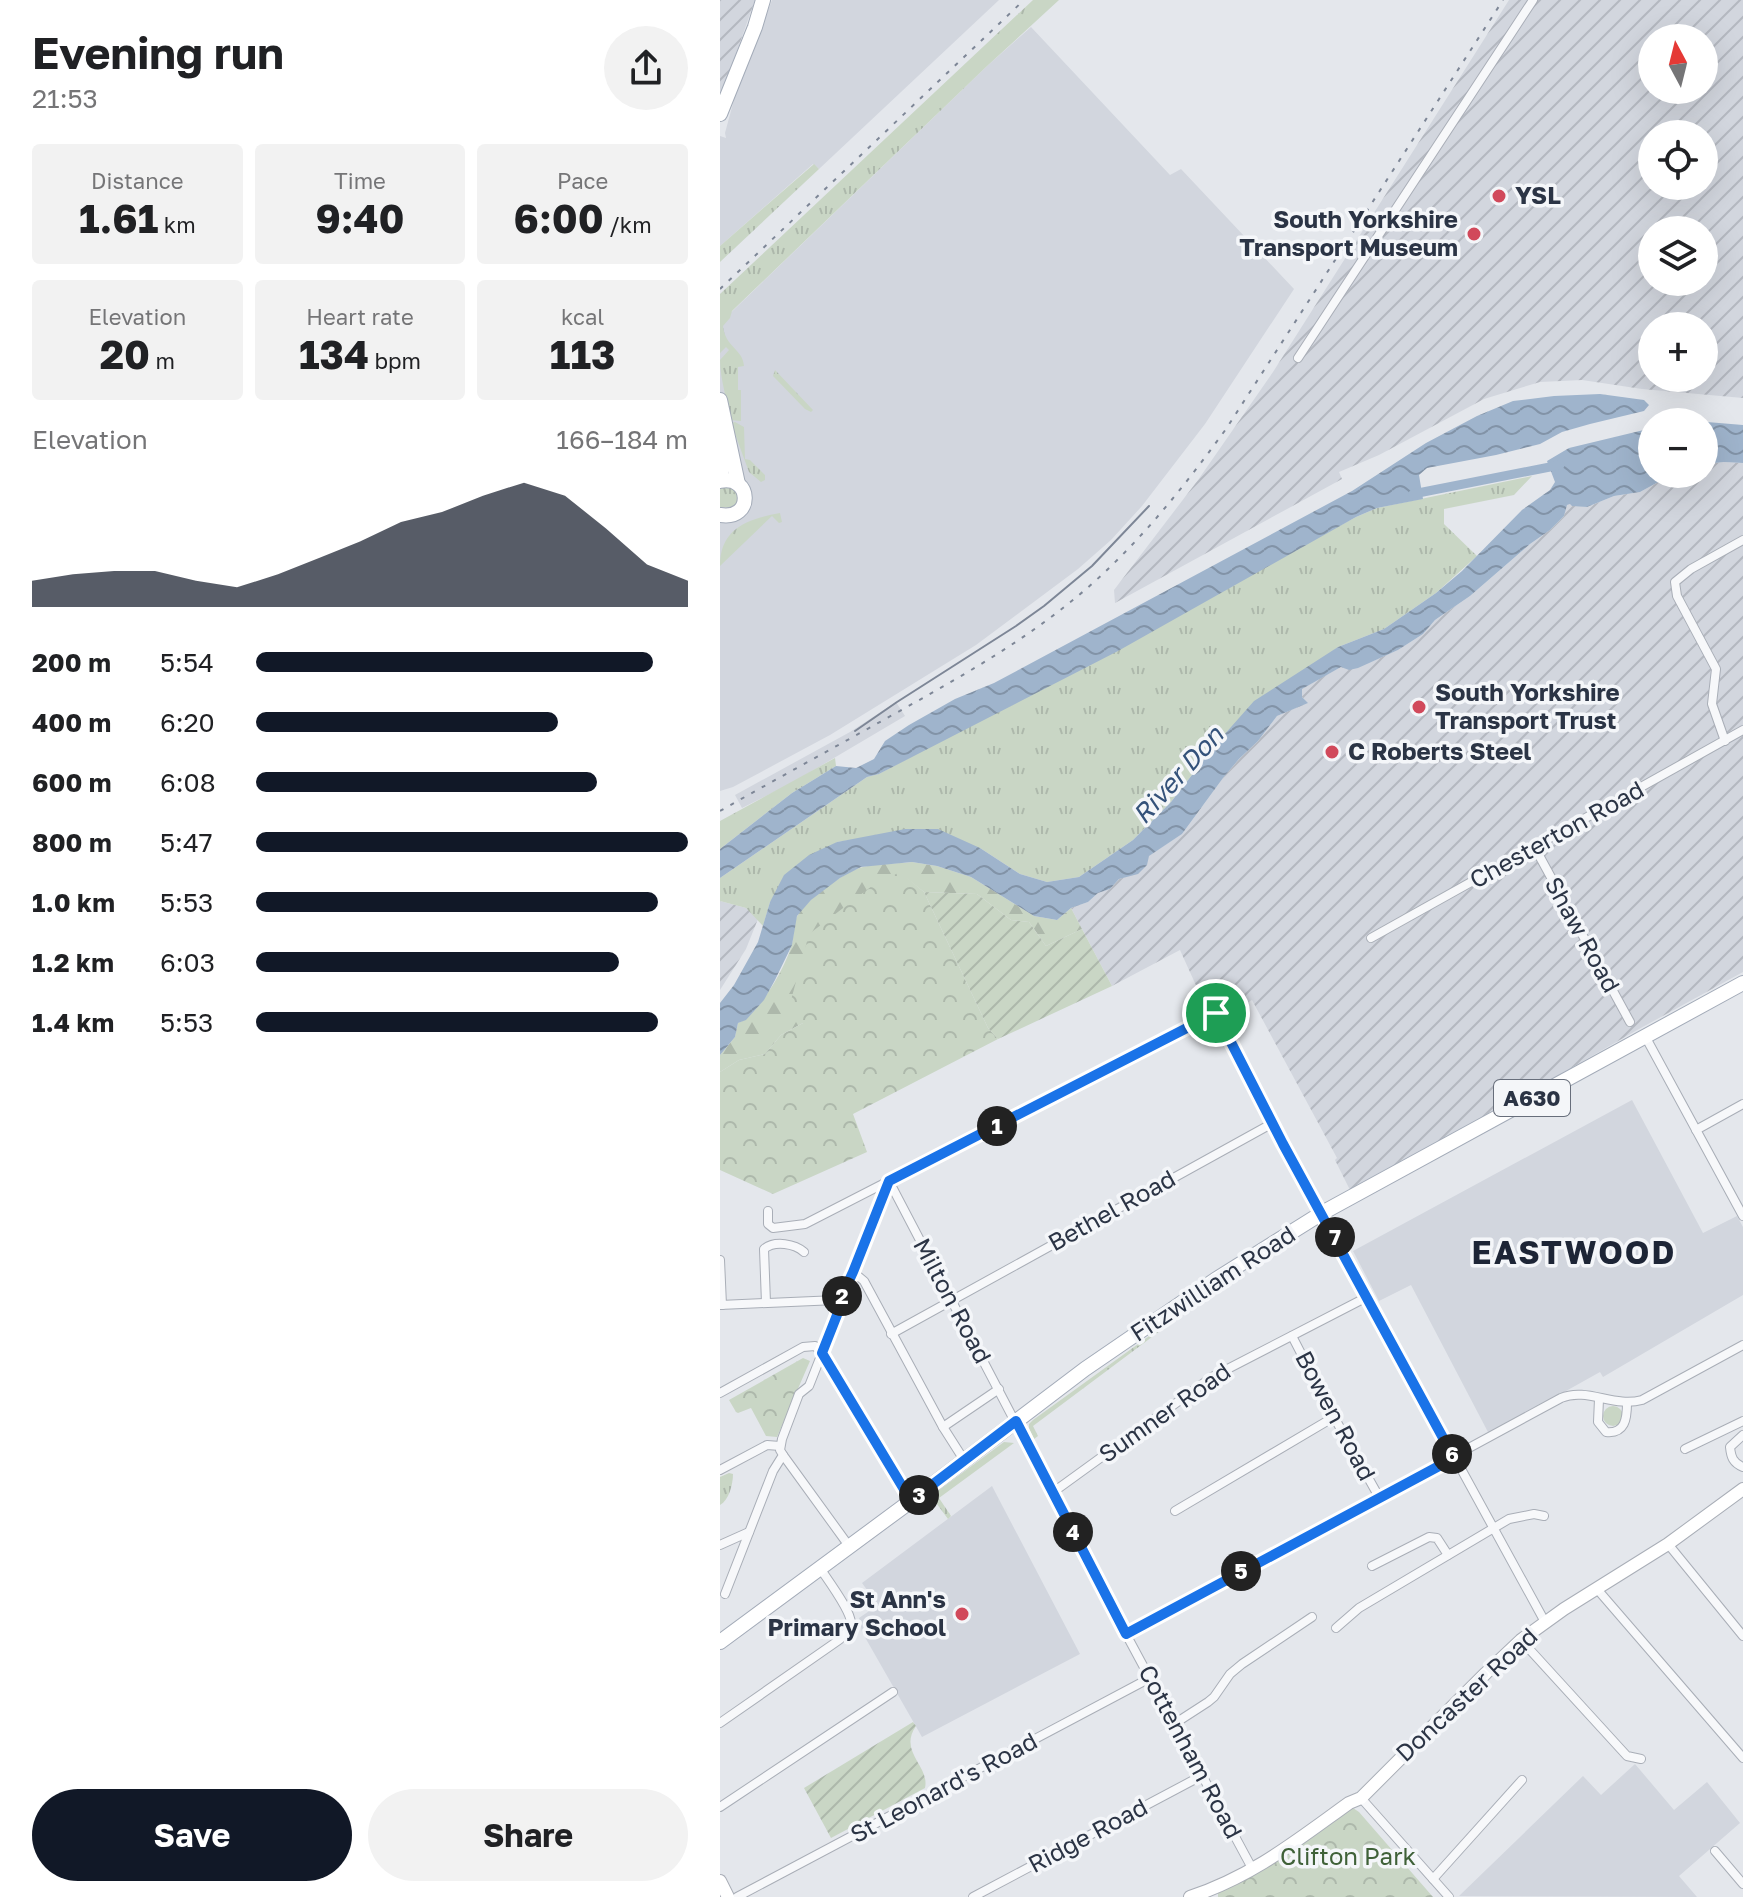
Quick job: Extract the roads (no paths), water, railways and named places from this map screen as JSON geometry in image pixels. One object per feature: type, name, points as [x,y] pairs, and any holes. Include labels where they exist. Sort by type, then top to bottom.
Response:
[{"type":"main road","points":[[720,114],[763,0]]},
{"type":"main road","points":[[720,400],[738,484],[744,493],[744,505],[738,513],[723,520]]},
{"type":"main road","points":[[720,436],[721,481],[738,484]]},
{"type":"main road","name":"Fitzwilliam Road","points":[[720,1642],[1138,1332],[1322,1213],[1743,983]]},
{"type":"street","points":[[1298,358],[1533,0]]},
{"type":"street","points":[[1725,741],[1712,704],[1716,669],[1677,596],[1675,582],[1691,569],[1743,540]]},
{"type":"street","name":"Chesterton Road","points":[[1371,938],[1743,730]]},
{"type":"street","name":"Shaw Road","points":[[1535,848],[1630,1022]]},
{"type":"street","points":[[1213,996],[1216,1013],[1273,1123],[1545,1622]]},
{"type":"street","points":[[768,1211],[768,1224],[773,1228],[799,1225],[1216,1013]]},
{"type":"street","points":[[1645,1036],[1743,1216]]},
{"type":"street","points":[[1696,1130],[1743,1104]]},
{"type":"street","name":"Bethel Road","points":[[891,1334],[1273,1123]]},
{"type":"street","points":[[720,1260],[721,1305],[837,1300],[853,1272],[889,1181]]},
{"type":"street","name":"Milton Road","points":[[889,1181],[1016,1421]]},
{"type":"street","points":[[766,1303],[766,1246],[795,1246],[804,1252]]},
{"type":"street","points":[[853,1272],[864,1281],[964,1460]]},
{"type":"street","name":"Sumner Road","points":[[1052,1493],[1212,1377],[1367,1297]]},
{"type":"street","points":[[725,1594],[782,1450],[799,1394],[809,1386],[837,1315],[837,1300]]},
{"type":"street","name":"Bowen Road","points":[[1292,1336],[1379,1497]]},
{"type":"street","points":[[1126,1634],[1568,1396],[1584,1395],[1627,1403],[1642,1400],[1743,1345]]},
{"type":"street","points":[[720,1393],[803,1347],[815,1346],[911,1501]]},
{"type":"street","points":[[943,1427],[999,1389]]},
{"type":"street","points":[[1599,1399],[1598,1422],[1606,1432],[1621,1430],[1627,1418],[1627,1403]]},
{"type":"street","points":[[1175,1511],[1334,1417]]},
{"type":"street","name":"Cottenham Road","points":[[1016,1421],[1253,1870]]},
{"type":"street","points":[[1685,1449],[1743,1421]]},
{"type":"street","points":[[1743,1435],[1730,1447],[1732,1458],[1743,1467]]},
{"type":"street","points":[[720,1470],[767,1445],[782,1450],[849,1546]]},
{"type":"street","name":"Doncaster Road","points":[[1190,1897],[1253,1870],[1349,1803],[1361,1798],[1521,1640],[1668,1544],[1743,1489]]},
{"type":"street","points":[[1336,1628],[1359,1608],[1514,1517],[1544,1516]]},
{"type":"street","points":[[720,1545],[749,1532]]},
{"type":"street","points":[[1372,1566],[1429,1537],[1437,1538],[1448,1555]]},
{"type":"street","points":[[1668,1544],[1739,1622],[1743,1636]]},
{"type":"street","points":[[720,1723],[839,1640],[851,1625],[849,1614],[820,1567]]},
{"type":"street","points":[[1597,1589],[1742,1754]]},
{"type":"street","points":[[1174,1724],[1214,1697],[1230,1674],[1242,1664],[1312,1617]]},
{"type":"street","points":[[1521,1640],[1627,1756],[1641,1759]]},
{"type":"street","name":"St Leonard's Road","points":[[737,1897],[1150,1678]]},
{"type":"street","points":[[720,1807],[893,1692]]},
{"type":"street","name":"Ridge Road","points":[[973,1897],[1203,1775]]},
{"type":"street","points":[[1433,1879],[1522,1780]]},
{"type":"street","points":[[1361,1798],[1449,1897]]},
{"type":"street","points":[[1715,1851],[1743,1884]]},
{"type":"street","points":[[720,1881],[728,1897]]},
{"type":"water","points":[[1600,394],[1644,400],[1649,405],[1638,408],[1638,412],[1562,432],[1540,444],[1427,468],[1419,475],[1423,499],[1377,508],[1356,517],[1118,651],[879,774],[867,777],[720,878],[720,849],[792,793],[836,766],[856,768],[874,759],[885,741],[909,725],[955,699],[994,683],[1352,491],[1426,443],[1477,416],[1513,401]]},
{"type":"water","points":[[1718,423],[1743,425],[1743,463],[1718,463]]},
{"type":"water","points":[[1638,431],[1638,488],[1647,488],[1587,507],[1567,505],[1564,516],[1550,530],[1470,596],[1435,620],[1423,634],[1398,650],[1358,668],[1349,670],[1341,667],[1302,689],[1302,697],[1308,703],[1277,716],[1223,778],[1182,834],[1149,856],[1147,865],[1138,874],[1119,879],[1110,889],[1071,908],[1057,920],[1034,916],[971,877],[937,866],[912,862],[861,867],[811,900],[797,916],[792,945],[764,1000],[746,1020],[738,1023],[735,1037],[720,1055],[720,1003],[758,942],[770,902],[784,875],[809,855],[837,842],[905,829],[938,829],[980,848],[1020,874],[1047,882],[1079,877],[1133,840],[1171,802],[1254,701],[1338,647],[1384,629],[1462,571],[1522,510],[1550,490],[1555,482],[1547,461],[1569,448]]},
{"type":"waterway","points":[[1413,494],[1560,465]]},
{"type":"tram line","points":[[855,731],[1044,606],[1092,566],[1149,506]]},
{"type":"railway","points":[[720,289],[1024,0]]},
{"type":"railway","points":[[720,811],[999,653],[1071,601],[1131,546],[1226,429],[1503,0]]},
{"type":"place","name":"YSL","points":[[1499,196]]},
{"type":"place","name":"South Yorkshire Transport Museum","points":[[1474,234]]},
{"type":"place","name":"South Yorkshire Transport Trust","points":[[1419,707]]},
{"type":"place","name":"C Roberts Steel","points":[[1332,752]]},
{"type":"place","name":"St Ann's Primary School","points":[[962,1614]]},
{"type":"district","name":"EASTWOOD","points":[[1574,1253]]},
{"type":"water label","name":"River Don","points":[[1178,775]]},
{"type":"park label","name":"Clifton Park","points":[[1348,1857]]}]
